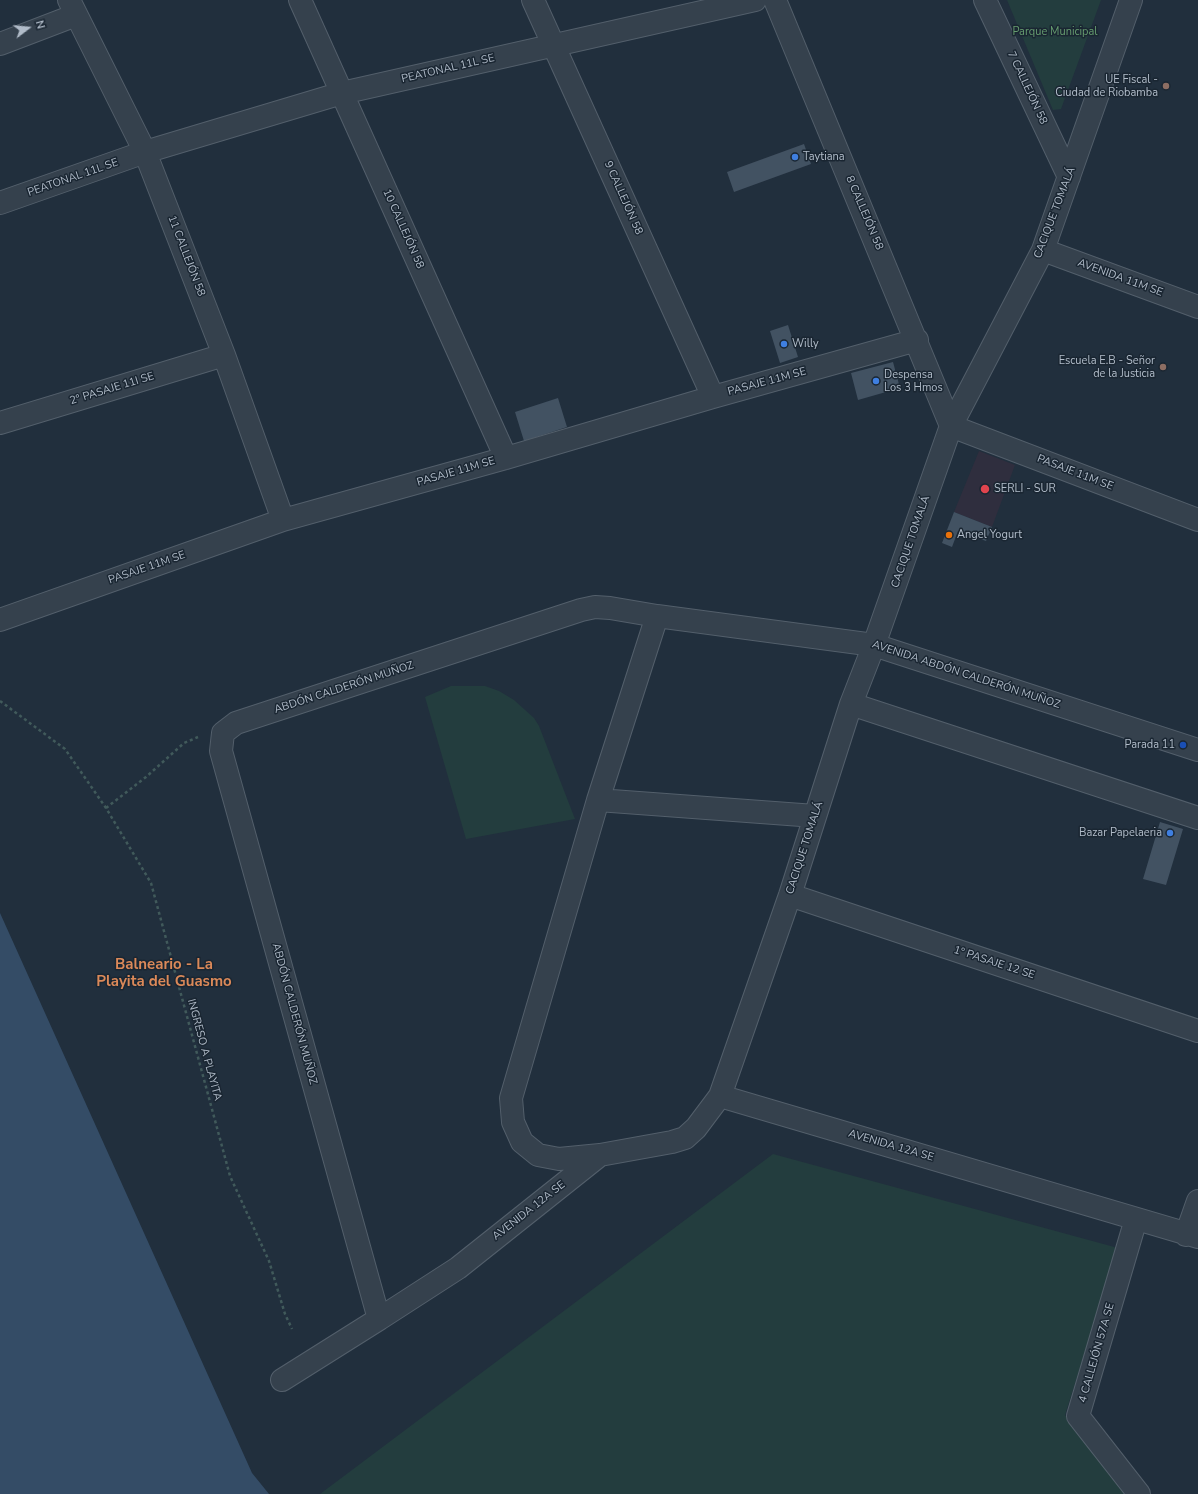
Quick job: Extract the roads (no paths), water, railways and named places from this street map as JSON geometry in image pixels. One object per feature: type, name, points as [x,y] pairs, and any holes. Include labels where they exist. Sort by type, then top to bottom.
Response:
[{"type":"street","name":"10 CALLEJÓN 58","points":[[300,0],[506,458]]},
{"type":"street","name":"9 CALLEJÓN 58","points":[[533,0],[713,397]]},
{"type":"street","name":"PEATONAL 11L SE","points":[[0,203],[145,152],[342,93],[755,0]]},
{"type":"street","name":"8 CALLEJÓN 58","points":[[775,0],[917,340],[951,426]]},
{"type":"street","name":"7 CALLEJÓN 58","points":[[985,0],[1069,176]]},
{"type":"street","name":"CACIQUE TOMALÁ","points":[[720,1096],[790,895],[851,704],[874,645],[951,426],[1043,250],[1131,0]]},
{"type":"street","points":[[0,44],[72,8]]},
{"type":"street","name":"11 CALLEJÓN 58","points":[[72,8],[145,152],[224,355],[283,520]]},
{"type":"street","name":"AVENIDA 11M SE","points":[[1043,250],[1198,307]]},
{"type":"street","name":"PASAJE 11M SE","points":[[0,620],[283,520],[506,458],[713,397],[917,340]]},
{"type":"street","name":"2° PASAJE 11I SE","points":[[0,423],[224,355]]},
{"type":"street","name":"PASAJE 11M SE","points":[[951,426],[1198,520]]},
{"type":"street","name":"ABDÓN CALDERÓN MUÑOZ","points":[[379,1319],[221,751],[223,733],[236,723],[581,610],[595,607],[610,608],[657,616]]},
{"type":"street","points":[[657,616],[598,800],[815,816]]},
{"type":"street","name":"AVENIDA ABDÓN CALDERÓN MUÑOZ","points":[[657,616],[874,645],[1198,750]]},
{"type":"street","points":[[851,704],[1198,818]]},
{"type":"street","name":"AVENIDA 12A SE","points":[[598,800],[511,1098],[513,1122],[522,1142],[538,1155],[559,1159],[600,1155],[672,1142],[686,1138],[696,1128],[720,1096],[1192,1236]]},
{"type":"street","name":"1° PASAJE 12 SE","points":[[790,895],[1198,1031]]},
{"type":"street","name":"AVENIDA 12A SE","points":[[379,1319],[458,1268],[600,1155]]},
{"type":"street","points":[[1192,1236],[1198,1201]]},
{"type":"street","name":"4 CALLEJÓN 57A SE","points":[[1136,1219],[1078,1416],[1139,1494]]},
{"type":"street","points":[[282,1380],[379,1319]]},
{"type":"place","name":"UE Fiscal - Ciudad de Riobamba","points":[[1166,86]]},
{"type":"place","name":"Taytiana","points":[[795,157]]},
{"type":"place","name":"Willy","points":[[784,344]]},
{"type":"place","name":"Escuela E.B - Señor de la Justicia","points":[[1163,367]]},
{"type":"place","name":"Despensa Los 3 Hmos","points":[[876,381]]},
{"type":"place","name":"SERLI - SUR","points":[[985,489]]},
{"type":"place","name":"Angel Yogurt","points":[[949,535]]},
{"type":"place","name":"Parada 11","points":[[1183,745]]},
{"type":"place","name":"Bazar Papelaeria","points":[[1170,833]]},
{"type":"district","name":"Balneario - La Playita del Guasmo","points":[[164,974]]},
{"type":"park label","name":"Parque Municipal","points":[[1055,32]]}]
